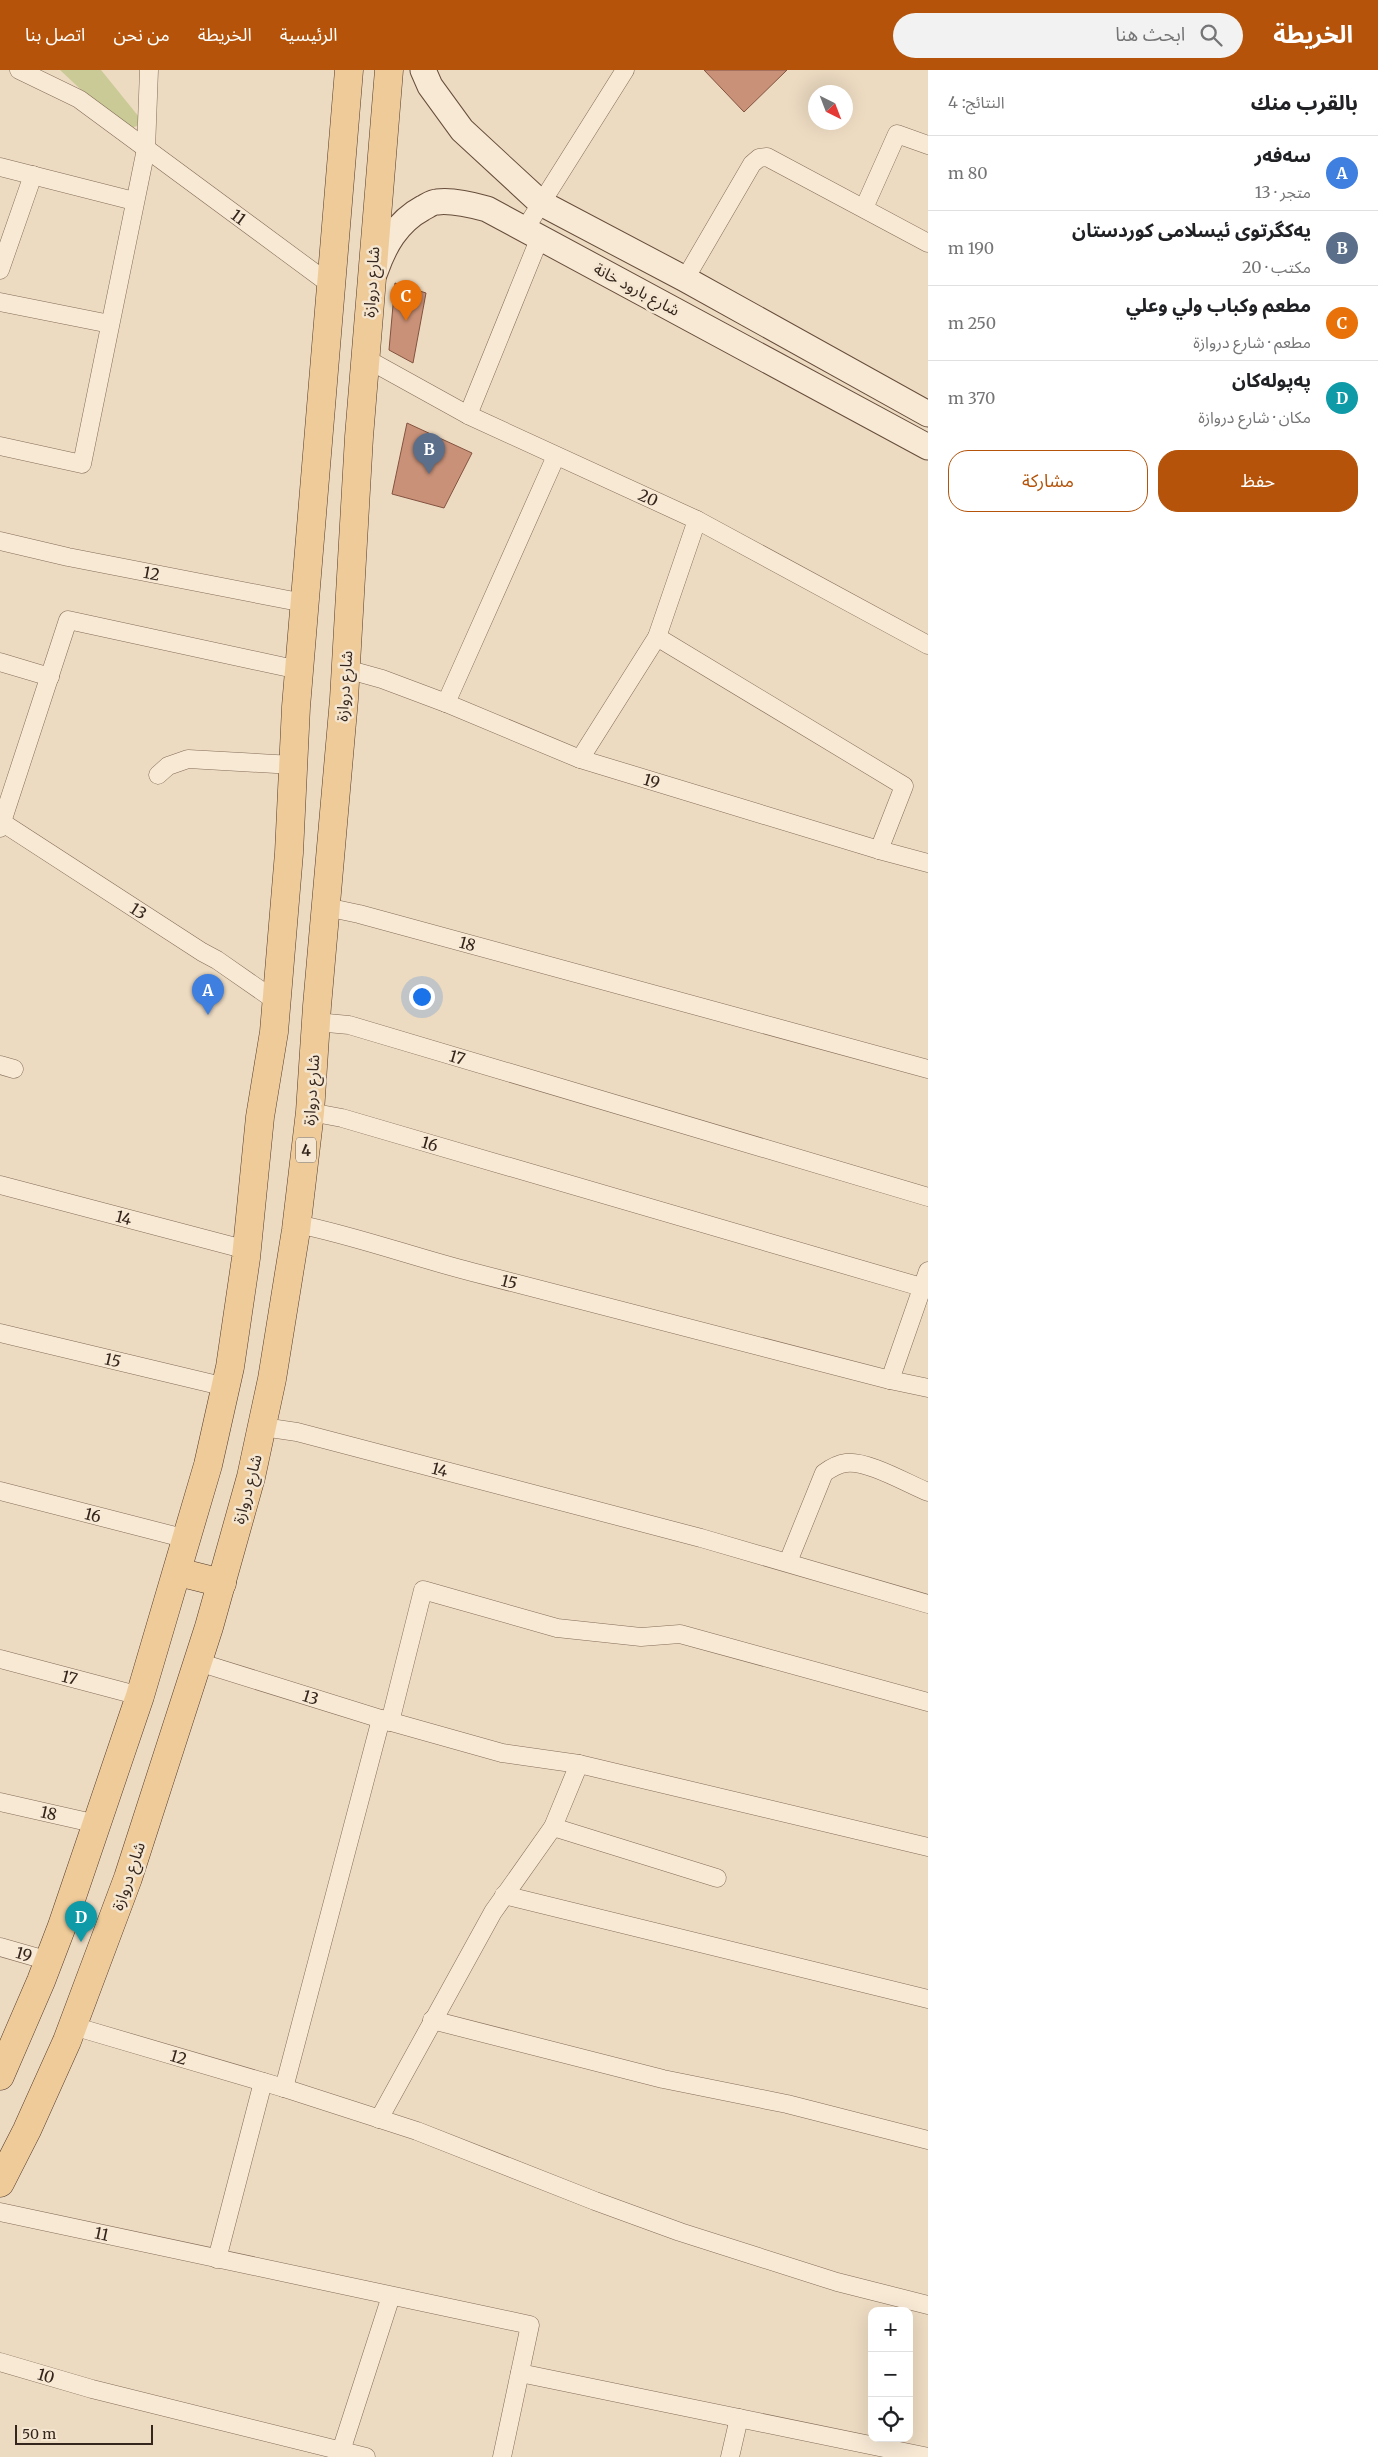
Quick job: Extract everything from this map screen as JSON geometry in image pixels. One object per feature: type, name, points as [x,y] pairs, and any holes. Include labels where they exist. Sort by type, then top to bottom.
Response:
[{"type":"main road","points":[[0,2076],[49,1961],[140,1696],[178,1572],[210,1457],[226,1387],[247,1250],[260,1117],[274,1032],[289,853],[304,603],[349,70]]},
{"type":"main road","name":"شارع دروازة","points":[[0,2183],[50,2081],[128,1878],[222,1583],[263,1427],[297,1224],[310,1112],[346,669],[365,358],[389,70]]},
{"type":"main road","name":"شارع بارود خانة","points":[[424,70],[430,86],[462,130],[541,203],[685,279],[928,414]]},
{"type":"main road","name":"شارع بارود خانة","points":[[371,284],[382,251],[396,229],[415,213],[436,202],[468,204],[487,209],[928,447]]},
{"type":"main road","points":[[178,1572],[222,1583]]},
{"type":"street","name":"11","points":[[20,70],[79,99],[331,285]]},
{"type":"street","points":[[0,446],[82,464],[146,149],[149,70]]},
{"type":"street","points":[[468,415],[533,233],[541,203],[626,70]]},
{"type":"street","points":[[864,208],[897,134],[928,145]]},
{"type":"street","points":[[685,279],[752,164],[759,158],[767,157],[928,243]]},
{"type":"street","points":[[0,167],[134,201]]},
{"type":"street","points":[[0,270],[33,174]]},
{"type":"street","points":[[0,302],[110,324]]},
{"type":"street","name":"20","points":[[365,358],[468,415],[697,520],[928,645]]},
{"type":"street","points":[[446,703],[556,456]]},
{"type":"street","points":[[580,759],[658,637],[697,520]]},
{"type":"street","name":"12","points":[[0,541],[68,557],[304,603]]},
{"type":"street","points":[[1,824],[68,620],[299,670]]},
{"type":"street","points":[[658,637],[904,786],[879,850]]},
{"type":"street","points":[[0,662],[50,677]]},
{"type":"street","name":"19","points":[[346,669],[382,679],[446,703],[580,759],[879,850],[928,863]]},
{"type":"street","points":[[158,775],[168,766],[188,759],[293,765]]},
{"type":"street","name":"13","points":[[1,824],[217,960],[276,1001]]},
{"type":"street","name":"18","points":[[326,907],[359,914],[928,1069]]},
{"type":"street","name":"17","points":[[316,1022],[349,1025],[928,1198]]},
{"type":"street","name":"16","points":[[310,1112],[342,1118],[550,1179],[926,1283]]},
{"type":"street","name":"14","points":[[0,1185],[247,1250]]},
{"type":"street","name":"15","points":[[297,1224],[330,1230],[442,1264],[890,1380],[928,1388]]},
{"type":"street","points":[[890,1380],[926,1283]]},
{"type":"street","name":"15","points":[[0,1333],[226,1387]]},
{"type":"street","name":"14","points":[[263,1427],[296,1432],[927,1599]]},
{"type":"street","points":[[788,1562],[824,1473],[835,1466],[847,1462],[868,1466],[928,1492]]},
{"type":"street","name":"16","points":[[0,1491],[187,1539]]},
{"type":"street","points":[[284,2088],[423,1590],[557,1628],[641,1637],[680,1634],[928,1702]]},
{"type":"street","name":"17","points":[[0,1659],[140,1696]]},
{"type":"street","name":"13","points":[[198,1662],[232,1671],[386,1721],[502,1753],[579,1764],[928,1847]]},
{"type":"street","points":[[379,2118],[493,1912],[553,1827],[579,1764]]},
{"type":"street","name":"18","points":[[0,1802],[97,1824]]},
{"type":"street","points":[[553,1827],[717,1878]]},
{"type":"street","points":[[504,1895],[928,1999]]},
{"type":"street","name":"19","points":[[0,1947],[49,1961]]},
{"type":"street","points":[[432,2020],[663,2079],[787,2104],[928,2140]]},
{"type":"street","name":"12","points":[[72,2026],[379,2118],[680,2232],[837,2282],[928,2305]]},
{"type":"street","points":[[217,2258],[263,2082]]},
{"type":"street","name":"11","points":[[0,2212],[530,2325],[520,2372]]},
{"type":"street","points":[[341,2450],[392,2296]]},
{"type":"street","name":"10","points":[[0,2362],[92,2389],[366,2457]]},
{"type":"street","points":[[502,2457],[520,2372],[928,2457]]},
{"type":"street","points":[[730,2457],[739,2418]]},
{"type":"green space","points":[[60,70],[101,70],[139,117],[137,126],[131,128],[105,112]]},
{"type":"building","points":[[704,70],[787,70],[744,112]]},
{"type":"building","points":[[395,283],[426,293],[413,363],[389,350]]},
{"type":"building","points":[[407,423],[472,453],[444,508],[392,494]]},
{"type":"place","name":"مطعم وكباب ولي وعلي","points":[[406,321]]},
{"type":"place","name":"یەکگرتوی ئیسلامی کوردستان","points":[[429,474]]},
{"type":"place","name":"سەفەر","points":[[208,1015]]},
{"type":"place","name":"پەپولەکان","points":[[81,1942]]}]
